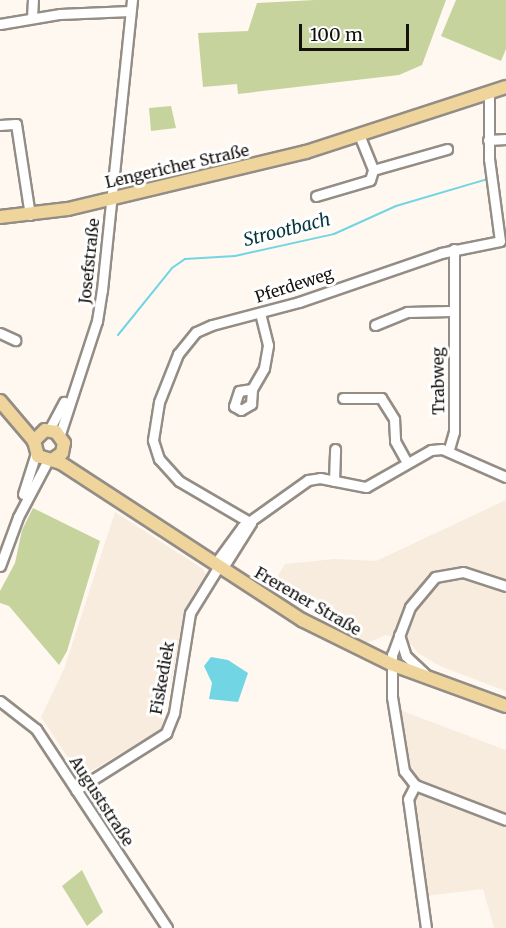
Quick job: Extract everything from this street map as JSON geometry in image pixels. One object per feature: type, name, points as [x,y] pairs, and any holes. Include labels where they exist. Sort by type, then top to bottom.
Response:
[{"type":"main road","name":"Lengericher Straße","points":[[0,217],[30,215],[111,198],[360,137],[506,87]]},
{"type":"main road","points":[[2,403],[63,451],[50,460]]},
{"type":"main road","name":"Frerener Straße","points":[[44,438],[50,460],[109,495],[302,620],[391,664],[506,705]]},
{"type":"main road","name":"Frerener Straße","points":[[63,451],[109,495]]},
{"type":"street","points":[[32,18],[33,0]]},
{"type":"street","name":"Josefstraße","points":[[18,517],[44,438],[76,379],[97,321],[132,0]]},
{"type":"street","points":[[0,24],[32,18],[130,11]]},
{"type":"street","name":"Pferdeweg","points":[[251,523],[179,481],[159,459],[153,440],[164,382],[186,342],[212,325],[260,314],[454,249],[503,241],[488,140],[489,94]]},
{"type":"street","points":[[0,125],[16,124],[30,215]]},
{"type":"street","points":[[316,196],[370,180],[373,170],[360,137]]},
{"type":"street","points":[[488,140],[506,139]]},
{"type":"street","points":[[373,170],[447,149]]},
{"type":"street","name":"Trabweg","points":[[449,449],[454,432],[451,310],[456,263],[454,249]]},
{"type":"street","points":[[375,325],[407,312],[451,310]]},
{"type":"street","points":[[252,389],[268,354],[260,314]]},
{"type":"street","points":[[0,333],[15,340]]},
{"type":"street","points":[[343,398],[381,398],[394,419],[395,441],[407,464]]},
{"type":"street","points":[[334,481],[335,449]]},
{"type":"street","points":[[219,566],[242,527],[251,523],[308,480],[334,481],[366,487],[431,450],[449,449],[506,477]]},
{"type":"street","points":[[0,566],[18,517],[50,460]]},
{"type":"street","points":[[0,530],[12,533]]},
{"type":"street","name":"Fiskediek","points":[[76,790],[166,733],[174,713],[190,613],[219,566]]},
{"type":"street","points":[[506,586],[463,572],[435,577],[410,607],[391,664],[392,697],[404,771],[415,784],[506,820]]},
{"type":"street","points":[[399,635],[406,656],[428,677]]},
{"type":"street","name":"Auguststraße","points":[[0,701],[36,729],[167,928]]},
{"type":"street","points":[[415,784],[408,799],[426,928]]},
{"type":"shaded area","points":[[506,500],[506,691],[442,667],[418,653],[411,644],[386,635],[367,643],[271,587],[285,564],[335,559],[376,561]]},
{"type":"shaded area","points":[[115,512],[203,569],[206,575],[183,625],[161,729],[81,777],[41,717],[64,669]]},
{"type":"shaded area","points":[[397,709],[506,750],[506,928],[494,928],[483,889],[425,896]]},
{"type":"green space","points":[[315,0],[446,0],[422,65],[399,75],[238,94],[237,84],[203,87],[198,33],[248,31],[257,3]]},
{"type":"green space","points":[[456,0],[506,0],[506,49],[501,61],[441,36]]},
{"type":"green space","points":[[171,106],[176,128],[151,131],[149,108]]},
{"type":"green space","points":[[33,508],[100,541],[67,651],[59,665],[9,606],[0,603],[0,591],[15,563],[22,530]]},
{"type":"green space","points":[[82,870],[103,912],[87,926],[62,886]]},
{"type":"water","points":[[211,657],[228,660],[248,673],[238,702],[209,699],[212,683],[204,666]]},
{"type":"waterway","name":"Strootbach","points":[[118,335],[172,268],[185,259],[235,256],[334,234],[396,206],[488,179]]}]
